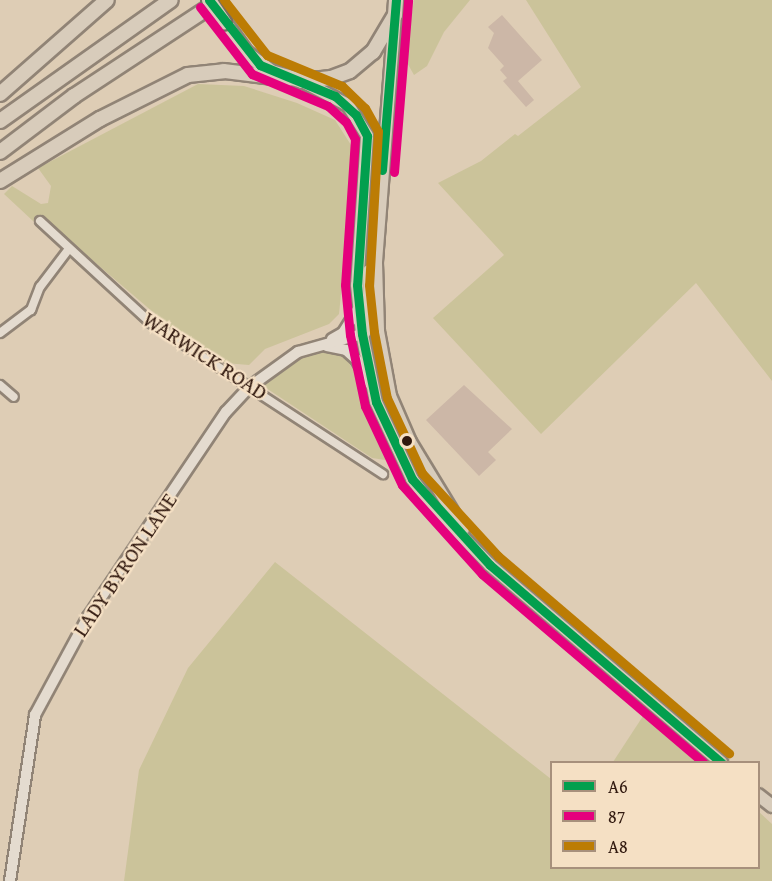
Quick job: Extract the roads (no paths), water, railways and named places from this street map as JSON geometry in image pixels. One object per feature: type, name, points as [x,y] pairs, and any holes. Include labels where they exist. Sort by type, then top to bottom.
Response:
[{"type":"highway","points":[[0,94],[106,0]]},
{"type":"highway","points":[[0,121],[171,0]]},
{"type":"highway","points":[[209,0],[260,65],[296,80]]},
{"type":"highway","points":[[0,152],[74,96],[220,0]]},
{"type":"highway","points":[[0,181],[130,102],[188,75],[224,71],[296,80],[350,71],[374,52],[395,15],[396,0]]},
{"type":"main road","points":[[395,15],[378,220],[377,299],[390,396],[410,442],[441,499],[490,565]]},
{"type":"main road","points":[[296,80],[348,105],[367,136],[359,306],[362,334],[372,386],[412,479],[433,507],[490,565],[720,761]]},
{"type":"main road","points":[[362,334],[370,322],[370,245],[378,220]]},
{"type":"main road","points":[[760,796],[772,806]]},
{"type":"street","name":"WARWICK ROAD","points":[[40,221],[68,250],[151,323],[248,388],[287,408],[383,474]]},
{"type":"street","points":[[0,333],[31,310],[40,287],[68,250]]},
{"type":"street","points":[[321,345],[343,333],[359,306]]},
{"type":"street","name":"LADY BYRON LANE","points":[[10,881],[25,759],[45,691],[107,589],[226,412],[248,388],[286,359],[321,345],[362,334]]},
{"type":"street","points":[[321,345],[346,350],[372,386]]},
{"type":"street","points":[[0,385],[14,397]]}]
